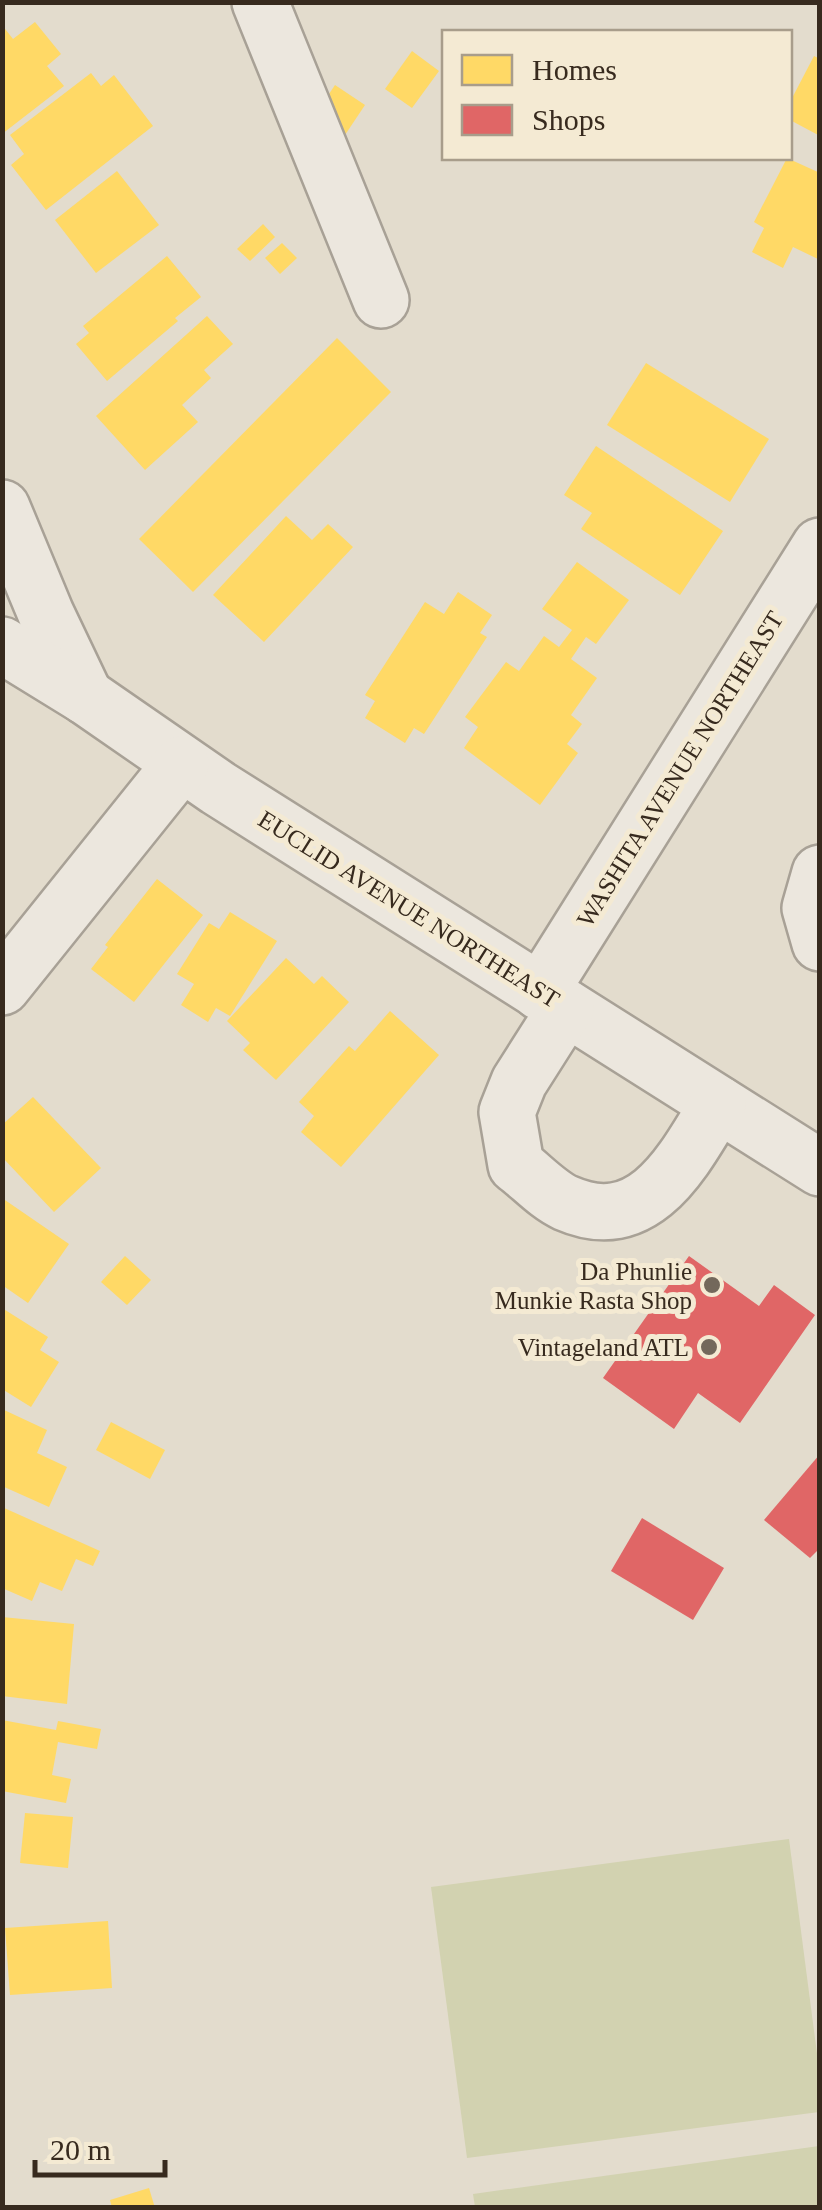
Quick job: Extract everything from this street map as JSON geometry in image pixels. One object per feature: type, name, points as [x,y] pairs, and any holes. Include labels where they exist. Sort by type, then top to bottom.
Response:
[{"type":"street","points":[[260,2],[381,300]]},
{"type":"street","points":[[2,508],[85,696]]},
{"type":"street","name":"WASHITA AVENUE NORTHEAST","points":[[718,1104],[670,1180],[642,1201],[605,1211],[565,1202],[516,1165],[507,1112],[553,1000],[820,546]]},
{"type":"street","name":"EUCLID AVENUE NORTHEAST","points":[[2,645],[85,696],[181,764],[820,1168]]},
{"type":"street","points":[[2,988],[181,764]]},
{"type":"street","points":[[820,873],[810,908],[820,943]]},
{"type":"green space","points":[[789,1839],[819,2069],[819,2112],[467,2158],[431,1887]]},
{"type":"green space","points":[[819,2146],[819,2207],[475,2207],[473,2194]]},
{"type":"building: Homes","points":[[35,22],[61,54],[47,66],[64,86],[2,134],[2,25],[13,39]]},
{"type":"building: Homes","points":[[412,51],[439,71],[412,108],[385,89]]},
{"type":"building: Homes","points":[[814,56],[820,59],[820,136],[792,121],[792,98]]},
{"type":"building: Homes","points":[[91,73],[101,86],[114,75],[153,126],[46,210],[11,165],[24,154],[10,135]]},
{"type":"building: Homes","points":[[335,85],[365,105],[345,135],[315,115]]},
{"type":"building: Homes","points":[[786,160],[820,173],[820,260],[793,247],[783,268],[752,252],[764,228],[754,222]]},
{"type":"building: Homes","points":[[117,171],[159,225],[96,273],[55,220]]},
{"type":"building: Homes","points":[[263,224],[275,237],[250,261],[237,249]]},
{"type":"building: Homes","points":[[282,243],[297,258],[280,274],[265,258]]},
{"type":"building: Homes","points":[[167,256],[201,297],[107,381],[76,344],[89,333],[83,326]]},
{"type":"building: Homes","points":[[207,316],[233,344],[204,370],[211,378],[182,405],[198,422],[145,470],[96,416]]},
{"type":"building: Homes","points":[[337,338],[391,392],[193,592],[139,539]]},
{"type":"building: Homes","points":[[646,363],[769,439],[730,502],[607,425]]},
{"type":"building: Homes","points":[[596,446],[723,531],[680,595],[581,529],[592,513],[564,495]]},
{"type":"building: Homes","points":[[286,516],[312,540],[328,524],[353,547],[264,642],[213,595]]},
{"type":"building: Homes","points":[[577,562],[629,600],[596,644],[586,637],[571,659],[597,678],[571,715],[582,724],[567,744],[578,753],[540,805],[464,748],[478,727],[465,717],[506,662],[519,671],[544,636],[559,647],[572,630],[542,609]]},
{"type":"building: Homes","points":[[458,592],[492,615],[480,633],[487,637],[424,734],[414,728],[405,743],[365,718],[375,701],[365,695],[425,602],[444,614]]},
{"type":"building: Homes","points":[[157,879],[203,915],[134,1002],[91,969]]},
{"type":"building: Homes","points":[[230,912],[277,941],[230,1016],[216,1008],[208,1022],[181,1005],[194,984],[177,974],[209,923],[219,929]]},
{"type":"building: Homes","points":[[286,958],[314,984],[322,976],[349,1002],[276,1080],[243,1050],[250,1043],[227,1021]]},
{"type":"building: Homes","points":[[390,1011],[439,1055],[341,1167],[301,1132],[314,1116],[299,1102],[349,1046],[355,1051]]},
{"type":"building: Homes","points":[[33,1097],[101,1168],[54,1212],[2,1157],[2,1125]]},
{"type":"building: Homes","points":[[2,1198],[69,1244],[28,1303],[2,1285]]},
{"type":"building: Homes","points":[[125,1256],[151,1280],[127,1305],[101,1282]]},
{"type":"building: Homes","points":[[2,1308],[48,1337],[40,1350],[59,1362],[31,1407],[2,1389]]},
{"type":"building: Homes","points":[[2,1409],[47,1430],[37,1453],[67,1467],[49,1507],[2,1486]]},
{"type":"building: Homes","points":[[111,1422],[165,1450],[150,1479],[96,1450]]},
{"type":"building: Homes","points":[[2,1507],[100,1551],[93,1566],[76,1559],[62,1591],[40,1582],[32,1601],[2,1588]]},
{"type":"building: Homes","points":[[2,1617],[74,1624],[67,1704],[2,1696]]},
{"type":"building: Homes","points":[[2,1720],[56,1730],[58,1721],[101,1729],[97,1749],[58,1742],[52,1775],[71,1779],[66,1803],[2,1791]]},
{"type":"building: Homes","points":[[25,1813],[73,1817],[68,1868],[20,1863]]},
{"type":"building: Homes","points":[[108,1921],[112,1988],[10,1995],[5,1928]]},
{"type":"building: Homes","points":[[149,2188],[155,2208],[112,2208],[110,2200]]},
{"type":"building: Shops","name":"Vintageland ATL","points":[[689,1256],[759,1306],[774,1285],[815,1315],[740,1423],[698,1393],[674,1429],[603,1378]]},
{"type":"building: Shops","points":[[820,1454],[820,1548],[810,1558],[764,1520]]},
{"type":"building: Shops","points":[[642,1518],[724,1568],[693,1620],[611,1571]]},
{"type":"place","name":"Da Phunlie Munkie Rasta Shop","points":[[712,1285]]},
{"type":"place","name":"Vintageland ATL","points":[[709,1347]]}]
